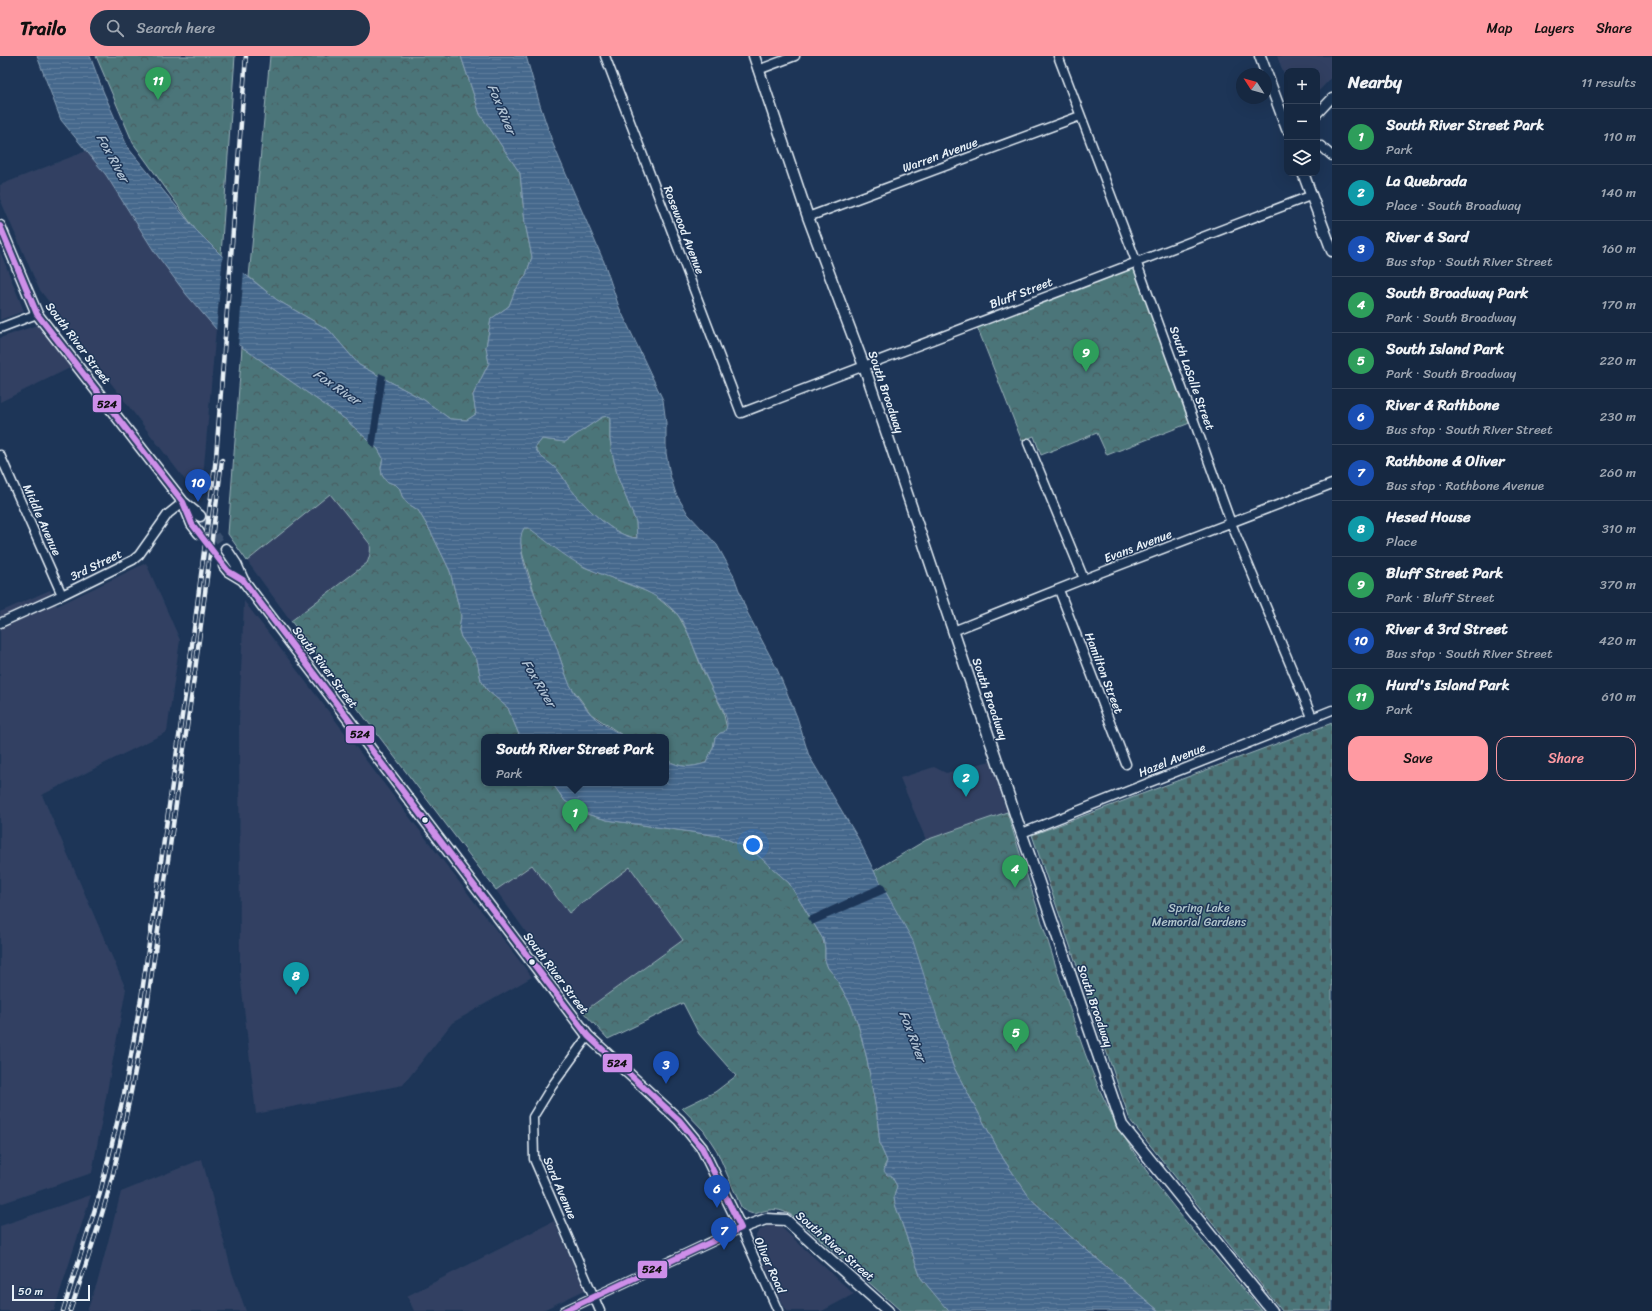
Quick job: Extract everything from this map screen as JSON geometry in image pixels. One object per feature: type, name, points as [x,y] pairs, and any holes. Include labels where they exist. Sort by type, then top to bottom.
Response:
[{"type":"street","name":"Rosewood Avenue","points":[[605,56],[741,413]]},
{"type":"street","name":"South Broadway","points":[[754,56],[808,217],[864,366],[1122,1125],[1272,1311]]},
{"type":"street","points":[[758,70],[795,56]]},
{"type":"street","name":"South LaSalle Street","points":[[1058,56],[1136,261],[1231,523],[1312,717]]},
{"type":"street","points":[[1260,56],[1284,121]]},
{"type":"street","points":[[1320,111],[1332,98]]},
{"type":"street","name":"Warren Avenue","points":[[808,217],[1080,116]]},
{"type":"street","points":[[1321,146],[1332,156]]},
{"type":"street","points":[[1303,176],[1332,252]]},
{"type":"street","name":"Bluff Street","points":[[741,413],[1136,261],[1310,196]]},
{"type":"street","name":"South River Street","points":[[0,226],[37,314],[184,502],[200,516]]},
{"type":"street","points":[[0,328],[37,314]]},
{"type":"street","points":[[1028,443],[1084,579]]},
{"type":"street","name":"Middle Avenue","points":[[0,455],[62,595]]},
{"type":"street","name":"Evans Avenue","points":[[953,631],[1332,484]]},
{"type":"street","name":"South River Street","points":[[184,502],[192,524],[199,533]]},
{"type":"street","name":"3rd Street","points":[[0,623],[62,595],[133,560],[139,556],[168,514],[184,502]]},
{"type":"street","name":"South River Street","points":[[226,549],[236,564],[243,580],[588,1036],[679,1120],[702,1148],[741,1228],[766,1219],[786,1220],[888,1311]]},
{"type":"street","name":"South River Street","points":[[224,566],[228,571],[243,580]]},
{"type":"street","name":"Hamilton Street","points":[[1059,590],[1126,764]]},
{"type":"street","name":"Hazel Avenue","points":[[1022,833],[1332,710]]},
{"type":"street","name":"Sard Avenue","points":[[588,1036],[552,1086],[534,1117],[534,1160],[600,1311]]},
{"type":"street","points":[[564,1311],[741,1228]]},
{"type":"street","name":"Oliver Road","points":[[741,1228],[778,1311]]},
{"type":"shaded area","points":[[1277,56],[1332,56],[1332,77],[1320,90],[1320,68],[1284,68],[1284,74]]},
{"type":"shaded area","points":[[86,151],[106,175],[154,251],[186,294],[216,329],[201,501],[39,289],[0,199],[0,185]]},
{"type":"shaded area","points":[[0,251],[24,311],[0,320]]},
{"type":"shaded area","points":[[37,325],[72,367],[0,402],[0,338]]},
{"type":"shaded area","points":[[330,493],[370,544],[370,558],[367,563],[291,621],[247,561]]},
{"type":"shaded area","points":[[146,563],[180,640],[167,732],[42,795],[126,989],[92,1173],[0,1204],[0,612],[50,590],[57,606]]},
{"type":"shaded area","points":[[244,601],[532,977],[452,1023],[403,1085],[256,1114],[240,973],[239,718]]},
{"type":"shaded area","points":[[990,761],[1007,812],[926,840],[900,778],[934,767],[946,773]]},
{"type":"shaded area","points":[[532,865],[569,913],[630,867],[683,940],[583,1012],[496,890]]},
{"type":"shaded area","points":[[202,1159],[232,1272],[246,1311],[87,1311],[98,1280],[121,1192]]},
{"type":"shaded area","points":[[91,1195],[54,1311],[0,1311],[0,1226]]},
{"type":"shaded area","points":[[554,1221],[585,1290],[541,1311],[414,1311],[407,1296]]},
{"type":"shaded area","points":[[775,1225],[782,1228],[854,1294],[822,1311],[786,1311],[755,1243],[756,1235],[760,1230],[767,1226]]},
{"type":"green space","points":[[96,56],[235,56],[221,255],[195,229],[133,143]]},
{"type":"green space","points":[[270,56],[461,56],[480,114],[520,173],[525,223],[532,257],[526,275],[515,291],[509,306],[491,319],[486,347],[489,363],[473,395],[476,414],[467,420],[450,419],[424,400],[359,365],[329,330],[277,300],[249,277]]},
{"type":"green space","points":[[1136,261],[1195,421],[1107,455],[1097,433],[1041,455],[1034,436],[1022,441],[976,324]]},
{"type":"green space","points":[[242,347],[345,419],[378,449],[383,458],[381,468],[382,475],[386,481],[396,485],[400,489],[402,496],[407,503],[418,510],[431,532],[450,571],[461,616],[459,630],[461,637],[477,660],[481,680],[487,690],[508,708],[519,734],[481,734],[481,786],[554,786],[565,801],[587,814],[607,820],[720,836],[752,850],[789,883],[823,939],[825,960],[828,968],[834,975],[851,1005],[858,1024],[867,1059],[877,1115],[880,1145],[887,1161],[884,1167],[891,1175],[897,1186],[894,1197],[895,1204],[921,1278],[949,1311],[901,1311],[796,1218],[780,1210],[769,1210],[754,1214],[742,1209],[717,1151],[704,1131],[682,1108],[715,1092],[736,1076],[699,1034],[683,1003],[608,1039],[583,1012],[683,940],[630,867],[569,913],[532,865],[496,890],[291,621],[367,563],[369,558],[370,544],[330,494],[247,561],[228,534]]},
{"type":"green space","points":[[608,416],[610,419],[610,439],[612,452],[618,478],[636,522],[637,538],[618,532],[600,519],[575,494],[562,475],[537,452],[535,448],[542,439],[565,442],[602,417]]},
{"type":"green space","points":[[524,528],[529,528],[584,567],[653,594],[678,615],[688,633],[703,671],[723,711],[727,729],[724,733],[715,738],[713,748],[706,763],[695,766],[681,766],[672,763],[669,762],[669,734],[621,734],[591,714],[569,684],[553,638],[537,601],[523,556],[520,540],[521,532]]},
{"type":"green space","name":"Spring Lake Memorial Gardens","points":[[1332,723],[1332,1311],[1282,1311],[1130,1120],[1032,835]]},
{"type":"green space","points":[[1007,812],[1078,1035],[1109,1110],[1150,1176],[1205,1245],[1262,1311],[1159,1311],[1070,1236],[1030,1198],[1004,1160],[953,1066],[937,1017],[874,871],[926,840]]},
{"type":"water","name":"Fox River","points":[[37,56],[90,56],[103,91],[128,148],[195,229],[221,255],[277,300],[329,330],[359,365],[424,400],[450,419],[467,420],[476,414],[473,395],[489,363],[486,347],[491,319],[509,306],[515,291],[526,275],[532,257],[525,223],[520,173],[480,114],[461,56],[526,56],[553,144],[604,262],[619,307],[663,400],[666,423],[666,453],[670,475],[676,494],[688,514],[717,545],[733,574],[747,612],[777,669],[797,717],[809,756],[858,838],[874,871],[913,941],[953,1066],[1004,1160],[1030,1198],[1070,1236],[1159,1311],[949,1311],[945,1307],[921,1278],[895,1204],[894,1197],[897,1186],[891,1175],[887,1175],[884,1171],[887,1161],[880,1145],[877,1115],[867,1059],[858,1024],[851,1005],[834,975],[828,968],[825,960],[823,939],[789,883],[752,850],[720,836],[607,820],[587,814],[565,801],[554,786],[669,786],[669,761],[677,765],[686,766],[695,766],[706,763],[713,748],[715,738],[720,733],[724,732],[727,723],[724,712],[680,618],[667,604],[656,597],[645,591],[583,566],[562,553],[529,528],[524,528],[521,538],[525,566],[530,583],[554,640],[569,683],[587,710],[597,720],[620,734],[519,734],[508,708],[487,690],[481,680],[477,660],[461,637],[459,630],[461,616],[450,571],[431,532],[418,510],[407,503],[402,496],[400,489],[396,485],[386,481],[382,475],[381,468],[383,458],[378,449],[345,419],[216,329],[186,294],[154,251],[106,175],[61,120]],"holes":[[[608,416],[610,419],[610,439],[618,478],[636,522],[637,538],[618,532],[600,519],[575,494],[562,475],[540,455],[535,448],[542,439],[565,442],[602,417]]]},
{"type":"pier","points":[[223,253],[244,270],[238,347],[216,332]]},
{"type":"pier","points":[[379,373],[386,376],[375,449],[369,443]]},
{"type":"pier","points":[[883,883],[887,892],[812,925],[807,918]]},
{"type":"tunnel","points":[[200,516],[226,549]]},
{"type":"tunnel","points":[[199,533],[224,566]]},
{"type":"railway","points":[[63,1311],[100,1193],[124,1094],[141,999],[189,668],[216,458],[246,56]]},
{"type":"railway","points":[[70,1311],[96,1235],[115,1166],[144,1024],[195,671],[222,460]]},
{"type":"transit line","name":"524","points":[[0,226],[37,314],[183,502],[192,524],[228,571],[243,580],[588,1036],[679,1120],[702,1148],[741,1228]]},
{"type":"transit line","name":"524","points":[[564,1311],[741,1228]]},
{"type":"place","name":"Hurd's Island Park","points":[[158,100]]},
{"type":"place","name":"Bluff Street Park","points":[[1086,372]]},
{"type":"place","name":"River & 3rd Street","points":[[198,502]]},
{"type":"place","name":"La Quebrada","points":[[966,797]]},
{"type":"place","name":"South River Street Park","points":[[575,832]]},
{"type":"place","name":"South Broadway Park","points":[[1015,888]]},
{"type":"place","name":"Hesed House","points":[[296,995]]},
{"type":"place","name":"South Island Park","points":[[1016,1052]]},
{"type":"place","name":"River & Sard","points":[[666,1084]]},
{"type":"place","name":"River & Rathbone","points":[[717,1208]]},
{"type":"place","name":"Rathbone & Oliver","points":[[724,1250]]}]
